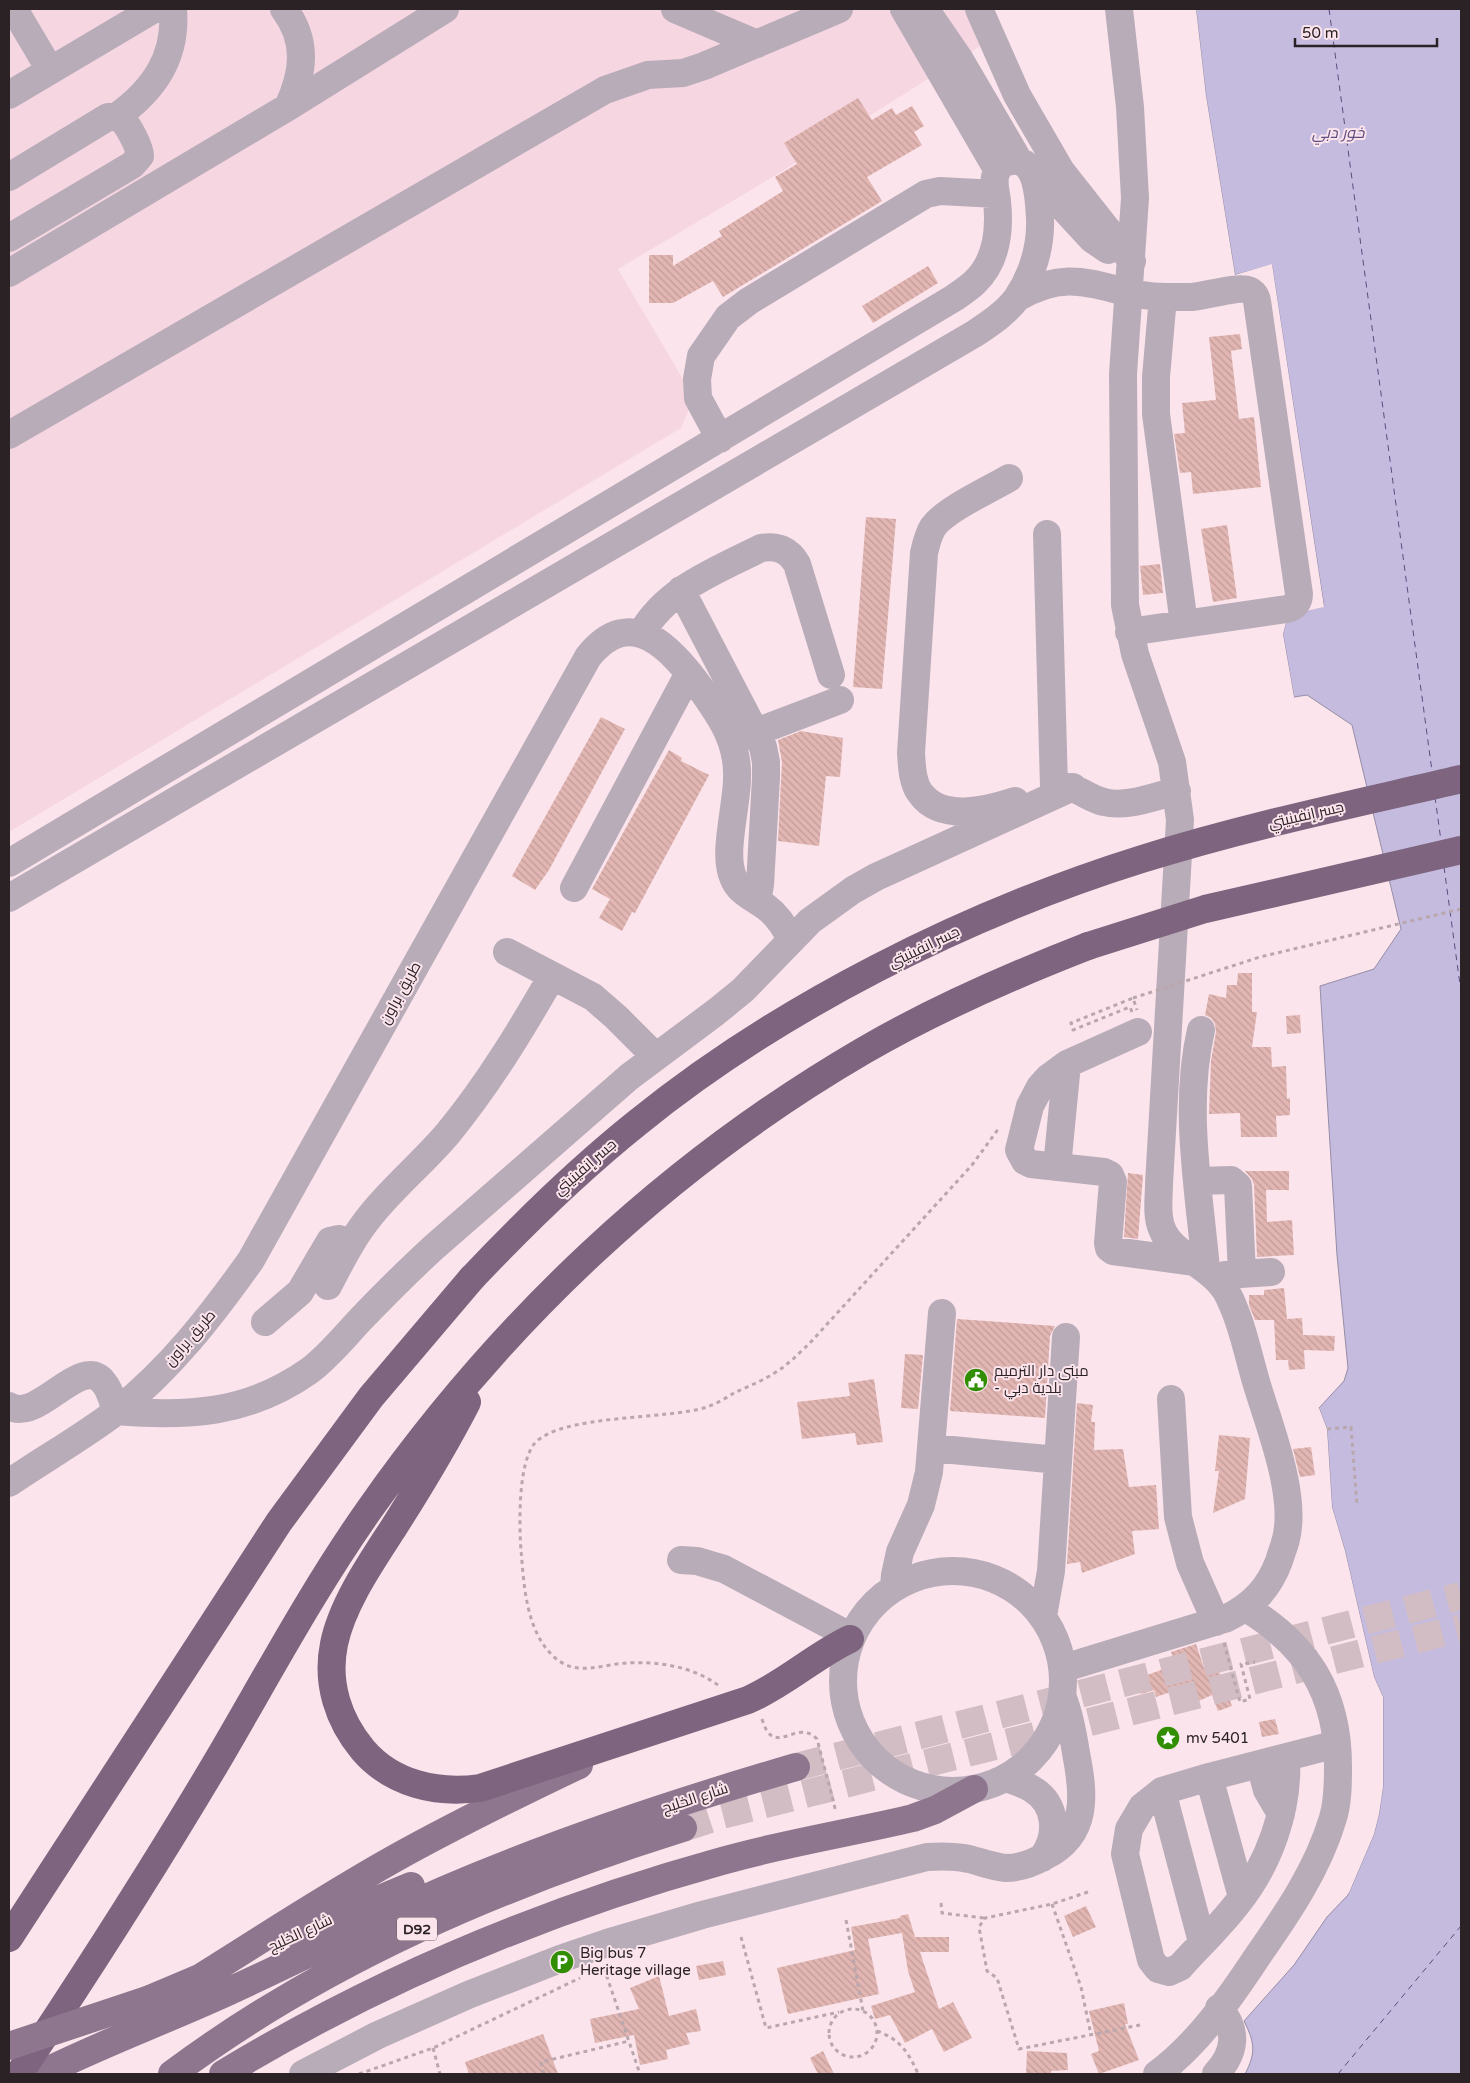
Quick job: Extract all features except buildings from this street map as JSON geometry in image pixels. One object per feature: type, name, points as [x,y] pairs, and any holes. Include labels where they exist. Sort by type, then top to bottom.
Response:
[{"type":"highway","name":"جسر إنفينيتي","points":[[9,1938],[285,1514],[371,1397],[472,1278],[511,1236],[573,1177],[638,1121],[684,1086],[786,1020],[900,958],[1018,905],[1139,860],[1263,825],[1461,779]]},
{"type":"highway","points":[[19,2074],[162,1851],[332,1564],[406,1460],[489,1358],[530,1313],[618,1227],[713,1150],[814,1081],[866,1049],[928,1016],[1031,968],[1146,926],[1264,894],[1461,850]]},
{"type":"highway","points":[[489,1358],[444,1444],[360,1584],[338,1627],[332,1652],[332,1678],[339,1712],[356,1742],[367,1755],[381,1766],[411,1783],[445,1790],[480,1788],[626,1738],[732,1705],[776,1686],[826,1652],[851,1638]]},
{"type":"main road","points":[[198,1980],[298,1916],[391,1860],[486,1810],[591,1759],[626,1738]]},
{"type":"main road","name":"شارع الخليج","points":[[41,2074],[101,2046],[238,1988],[363,1926],[527,1856],[680,1802],[796,1767]]},
{"type":"main road","points":[[223,2074],[363,1997],[445,1960],[540,1921],[666,1877],[724,1860],[913,1818],[942,1807],[974,1789]]},
{"type":"main road","name":"شارع الخليج","points":[[172,2074],[240,2026],[284,1998],[386,1944],[446,1916],[532,1880],[620,1848],[683,1828]]},
{"type":"main road","name":"شارع الخليج","points":[[9,2046],[150,1999],[198,1980],[319,1923],[420,1882],[516,1852],[595,1831]]},
{"type":"street","points":[[14,9],[50,70]]},
{"type":"street","points":[[9,95],[154,9]]},
{"type":"street","points":[[9,177],[105,119],[116,117],[135,104],[149,90],[160,74],[168,56],[172,37],[172,9]]},
{"type":"street","points":[[284,9],[292,19],[300,40],[302,63],[298,86],[288,106]]},
{"type":"street","points":[[9,273],[446,9]]},
{"type":"street","points":[[675,9],[757,44]]},
{"type":"street","points":[[9,435],[605,90],[648,75],[683,73],[839,9]]},
{"type":"street","points":[[904,9],[1011,175],[1100,247],[1128,257]]},
{"type":"street","points":[[925,9],[960,60],[1011,175],[1038,192],[1040,220],[1038,247],[1031,271],[1017,298]]},
{"type":"street","points":[[979,9],[1017,95],[1061,171],[1128,257]]},
{"type":"street","points":[[1119,9],[1134,152],[1135,198],[1128,257],[1130,292],[1123,374],[1124,580],[1129,632],[1172,762],[1178,791],[1180,820],[1180,849],[1168,1026],[1159,1217],[1161,1229],[1167,1239],[1206,1269],[1233,1305],[1278,1456],[1287,1498],[1288,1519],[1286,1538],[1273,1576],[1262,1593],[1246,1608],[1228,1618],[1223,1631]]},
{"type":"street","points":[[9,238],[138,160],[140,148],[123,121],[116,117]]},
{"type":"street","points":[[9,863],[954,298],[976,281],[991,258],[1011,175]]},
{"type":"street","points":[[721,481],[698,398],[697,379],[702,356],[728,317],[749,301],[926,194],[1011,175]]},
{"type":"street","points":[[9,898],[974,334],[998,318],[1017,298],[1030,290],[1060,281],[1091,282],[1130,292],[1163,297],[1192,297],[1248,290],[1256,296],[1299,594],[1298,602],[1291,608],[1129,632]]},
{"type":"street","points":[[1163,297],[1156,377],[1156,414],[1184,624]]},
{"type":"street","points":[[1009,478],[946,514],[933,527],[928,536],[924,553],[911,753],[913,775],[920,793],[933,806],[954,811],[982,809],[1064,787],[1115,804],[1178,791]]},
{"type":"street","points":[[1124,501],[1169,519]]},
{"type":"street","points":[[1047,534],[1064,787]]},
{"type":"street","points":[[641,634],[655,612],[681,590],[761,548],[775,547],[782,549],[794,558],[835,688],[756,732]]},
{"type":"street","points":[[681,590],[763,747],[766,778],[760,885],[757,901]]},
{"type":"street","name":"طريق براون","points":[[9,1483],[116,1411],[162,1371],[224,1299],[251,1260],[588,657],[596,648],[617,635],[641,634],[663,644],[689,673],[727,728],[733,745],[738,780],[729,851],[730,867],[738,887],[746,895],[776,916],[786,928],[791,940]]},
{"type":"street","points":[[574,888],[689,673]]},
{"type":"street","points":[[9,1406],[17,1410],[32,1407],[76,1379],[94,1375],[104,1382],[116,1411],[184,1414],[211,1411],[237,1405],[263,1396],[295,1380],[310,1370],[329,1352],[404,1274],[433,1248],[608,1094],[729,1001],[791,940],[831,905],[876,877],[1064,787]]},
{"type":"street","points":[[507,952],[593,997],[655,1056]]},
{"type":"street","points":[[328,1286],[350,1244],[381,1203],[420,1165],[450,1131],[494,1072],[522,1030],[552,976]]},
{"type":"street","points":[[1134,1020],[1056,1070],[1040,1087],[1030,1106],[1019,1144],[1021,1156],[1031,1164],[1104,1172],[1110,1175],[1113,1182],[1108,1243],[1109,1248],[1113,1251],[1242,1274],[1271,1272]]},
{"type":"street","points":[[1201,1030],[1196,1053],[1192,1100],[1206,1269]]},
{"type":"street","points":[[1056,1167],[1067,1064]]},
{"type":"street","points":[[1198,1181],[1230,1180],[1238,1186],[1242,1274]]},
{"type":"street","points":[[266,1322],[300,1292],[330,1241],[339,1239],[350,1244]]},
{"type":"street","points":[[894,1587],[900,1552],[921,1505],[926,1487],[942,1313]]},
{"type":"street","points":[[1043,1616],[1050,1571],[1066,1336]]},
{"type":"street","points":[[1171,1399],[1178,1517],[1190,1563],[1223,1631]]},
{"type":"street","points":[[931,1448],[1058,1460]]},
{"type":"street","points":[[682,1560],[697,1561],[724,1569],[851,1638]]},
{"type":"street","points":[[958,1570],[974,1572],[990,1577],[1012,1588],[1032,1603],[1043,1616],[1058,1646],[1064,1668],[1063,1698],[1053,1730],[1044,1744],[1020,1768],[1006,1778],[974,1789],[958,1791],[924,1787],[893,1773],[868,1751],[858,1737],[845,1706],[843,1672],[851,1638],[869,1608],[894,1587],[925,1574],[958,1570]]},
{"type":"street","points":[[1157,2074],[1197,2038],[1249,1970],[1302,1888],[1320,1852],[1334,1817],[1338,1787],[1337,1744],[1332,1716],[1323,1689],[1310,1664],[1292,1642],[1270,1623],[1246,1608]]},
{"type":"street","points":[[1064,1668],[1223,1631]]},
{"type":"street","points":[[303,2074],[378,2035],[468,1995],[560,1959],[654,1928],[927,1857],[955,1857],[1006,1868],[1031,1864],[1057,1849],[1069,1837],[1078,1821],[1082,1804],[1082,1787],[1072,1726],[1063,1698]]},
{"type":"street","points":[[1286,1758],[1286,1786],[1281,1814],[1265,1857],[1242,1897],[1175,1971],[1163,1972],[1151,1960],[1127,1866],[1126,1841],[1129,1828],[1142,1806],[1162,1791],[1209,1776],[1337,1744]]},
{"type":"street","points":[[1260,1764],[1267,1790],[1281,1814]]},
{"type":"street","points":[[1209,1776],[1242,1897]]},
{"type":"street","points":[[1006,1778],[1033,1790],[1047,1804],[1051,1812],[1054,1832],[1048,1850],[1042,1858]]},
{"type":"street","points":[[1162,1791],[1202,1942]]},
{"type":"street","points":[[1216,2074],[1228,2059],[1233,2041],[1232,2028],[1227,2017],[1219,2008]]},
{"type":"path","points":[[1134,1020],[1130,1007],[1073,1030],[1071,1024],[1133,998],[1260,956],[1461,909]]},
{"type":"path","points":[[1133,998],[1134,1020]]},
{"type":"path","points":[[732,1705],[718,1684],[701,1674],[684,1668],[647,1663],[628,1663],[589,1670],[578,1670],[554,1656],[540,1640],[532,1624],[523,1577],[520,1533],[522,1482],[527,1461],[535,1443],[559,1428],[588,1423],[677,1414],[708,1407],[786,1365],[809,1344],[972,1165],[1003,1122]]},
{"type":"path","points":[[1327,1429],[1351,1427],[1357,1504]]},
{"type":"path","points":[[1223,1631],[1222,1643],[1240,1702],[1250,1699],[1241,1664],[1255,1662]]},
{"type":"path","points":[[941,1903],[942,1913],[985,1918],[1052,1904],[1088,1892]]},
{"type":"path","points":[[1052,1904],[1081,1987],[1091,2035]]},
{"type":"path","points":[[985,1918],[979,1927],[987,1971],[997,1978],[1019,2049],[1140,2025]]},
{"type":"path","points":[[846,1920],[864,2011]]},
{"type":"path","points":[[741,1936],[766,2028],[855,2008],[864,2011],[870,2016],[877,2031],[873,2047],[866,2054],[850,2058],[842,2055],[830,2043],[829,2026],[839,2012]]},
{"type":"path","points":[[611,1964],[603,1967],[640,2074]]},
{"type":"path","points":[[358,2074],[433,2048],[585,1976]]},
{"type":"path","points":[[877,2031],[893,2038],[905,2048],[918,2074]]},
{"type":"path","points":[[544,2074],[541,2062],[629,2041]]},
{"type":"path","points":[[433,2048],[440,2074]]},
{"type":"shaded area","points":[[9,9],[968,9],[988,41],[776,175],[618,269],[694,398],[681,428],[9,832]]},
{"type":"water","name":"خور دبي","points":[[1196,9],[1461,9],[1461,2074],[1245,2074],[1251,2060],[1253,2048],[1244,2021],[1294,1965],[1327,1917],[1348,1895],[1374,1834],[1383,1787],[1383,1697],[1374,1677],[1345,1551],[1332,1507],[1327,1429],[1319,1408],[1344,1381],[1348,1368],[1337,1255],[1320,986],[1374,969],[1401,929],[1352,725],[1307,695],[1294,697],[1283,634],[1288,614],[1324,606],[1272,265],[1235,275],[1206,96]]},
{"type":"pier","points":[[1193,9],[1196,9],[1206,96],[1235,275],[1272,264],[1324,607],[1288,615],[1283,634],[1294,697],[1292,698],[1280,634],[1285,614],[1321,605],[1270,267],[1236,278],[1233,276],[1204,96]]},
{"type":"pier","points":[[1319,1408],[1327,1429],[1332,1507],[1345,1551],[1374,1677],[1383,1697],[1383,1787],[1379,1814],[1374,1834],[1348,1895],[1350,1884],[1372,1833],[1377,1814],[1380,1787],[1381,1697],[1372,1677],[1330,1507],[1324,1430],[1317,1409]]},
{"type":"ferry route","points":[[1329,9],[1432,771]]},
{"type":"ferry route","points":[[1435,797],[1441,841]]},
{"type":"ferry route","points":[[1444,867],[1461,992]]},
{"type":"ferry route","points":[[1338,2074],[1461,1926]]},
{"type":"tunnel","points":[[796,1767],[1461,1596]]},
{"type":"tunnel","points":[[683,1828],[722,1815],[1461,1628]]},
{"type":"place","name":"مبنى دار الترميم - بلدية دبي","points":[[976,1380]]},
{"type":"place","name":"mv 5401","points":[[1168,1738]]},
{"type":"place","name":"Big bus 7 Heritage village","points":[[562,1962]]}]
